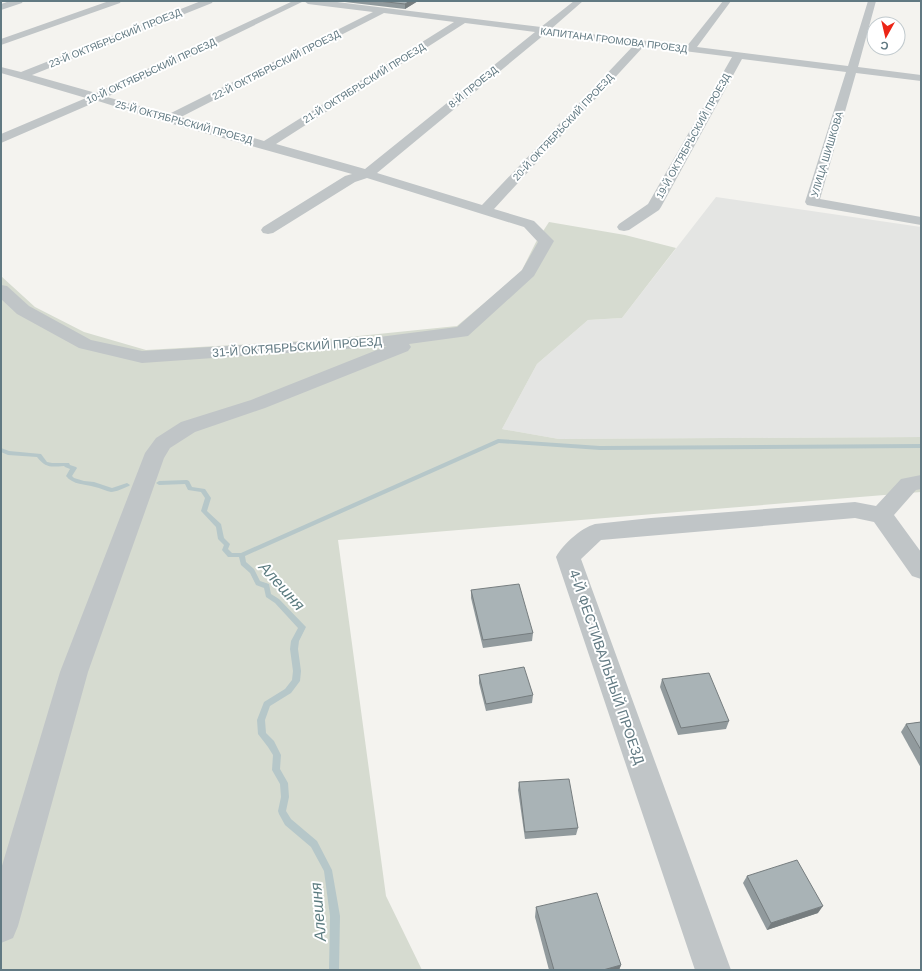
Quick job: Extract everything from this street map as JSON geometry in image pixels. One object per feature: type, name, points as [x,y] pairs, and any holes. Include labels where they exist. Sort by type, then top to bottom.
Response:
[{"type":"street","points":[[1,7],[19,1]]},
{"type":"street","points":[[1,42],[118,1]]},
{"type":"street","name":"23-Й ОКТЯБРЬСКИЙ ПРОЕЗД","points":[[21,76],[209,1]]},
{"type":"street","name":"10-Й ОКТЯБРЬСКИЙ ПРОЕЗД","points":[[1,139],[95,98],[300,1]]},
{"type":"street","name":"КАПИТАНА ГРОМОВА ПРОЕЗД","points":[[308,1],[921,78]]},
{"type":"street","name":"8-Й ПРОЕЗД","points":[[367,174],[579,1]]},
{"type":"street","points":[[690,49],[727,1]]},
{"type":"street","name":"УЛИЦА ШИШКОВА","points":[[872,1],[853,69],[812,202],[921,221]]},
{"type":"street","points":[[418,15],[430,8]]},
{"type":"street","name":"22-Й ОКТЯБРЬСКИЙ ПРОЕЗД","points":[[169,119],[382,10]]},
{"type":"street","name":"21-Й ОКТЯБРЬСКИЙ ПРОЕЗД","points":[[266,145],[462,21]]},
{"type":"street","name":"20-Й ОКТЯБРЬСКИЙ ПРОЕЗД","points":[[484,211],[641,43]]},
{"type":"street","name":"19-Й ОКТЯБРЬСКИЙ ПРОЕЗД","points":[[624,227],[654,207],[738,56]]},
{"type":"street","name":"25-Й ОКТЯБРЬСКИЙ ПРОЕЗД","points":[[1,70],[95,98],[367,174],[529,224]]},
{"type":"street","points":[[268,230],[350,179],[367,174]]},
{"type":"street","name":"31-Й ОКТЯБРЬСКИЙ ПРОЕЗД","points":[[1,290],[24,310],[86,344],[142,358],[379,342],[462,332],[528,273],[546,241],[529,224]]},
{"type":"street","points":[[1,926],[74,672],[153,458],[163,443],[188,427],[258,404],[429,336]]},
{"type":"street","points":[[921,482],[909,484],[881,515],[921,570]]},
{"type":"street","name":"4-Й ФЕСТИВАЛЬНЫЙ ПРОЕЗД","points":[[713,970],[568,557],[595,532],[651,526],[855,510],[881,515]]},
{"type":"shaded area","points":[[716,197],[921,227],[921,437],[559,439],[502,429],[537,364],[588,320],[622,318]]},
{"type":"shaded area","points":[[549,222],[625,235],[676,248],[622,318],[588,320],[537,364],[502,429],[559,439],[921,437],[921,492],[338,540],[386,896],[422,970],[1,970],[1,276],[35,307],[84,332],[146,350],[319,340],[457,326],[521,272],[536,242]]},
{"type":"building","points":[[378,1],[410,1],[405,4]]},
{"type":"building","points":[[519,584],[533,633],[483,640],[471,590]]},
{"type":"building","points":[[524,667],[533,695],[486,704],[479,675]]},
{"type":"building","points":[[709,673],[729,721],[681,728],[662,679]]},
{"type":"building","points":[[921,722],[921,750],[906,724]]},
{"type":"building","points":[[569,779],[578,828],[525,832],[519,782]]},
{"type":"building","points":[[797,860],[823,906],[771,923],[747,876]]},
{"type":"building","points":[[597,893],[621,965],[603,970],[554,970],[536,907]]},
{"type":"waterway","points":[[242,555],[498,441],[600,448],[921,446]]},
{"type":"waterway","name":"Алешня","points":[[1,450],[8,453],[39,455],[45,463],[52,465],[67,464],[67,466],[74,468],[69,476],[72,479],[84,483],[94,484],[112,490],[127,485]]},
{"type":"waterway","name":"Алешня","points":[[159,483],[187,482],[190,489],[203,490],[208,498],[204,511],[219,526],[221,539],[227,544],[225,550],[230,555],[242,555]]},
{"type":"waterway","name":"Алешня","points":[[242,555],[244,565],[252,571],[258,583],[267,586],[268,595],[277,601],[302,627],[295,641],[294,649],[297,671],[296,681],[288,691],[267,704],[261,720],[262,734],[271,744],[277,755],[276,770],[284,783],[285,797],[282,811],[288,822],[314,844],[328,870],[335,916],[334,970]]}]
